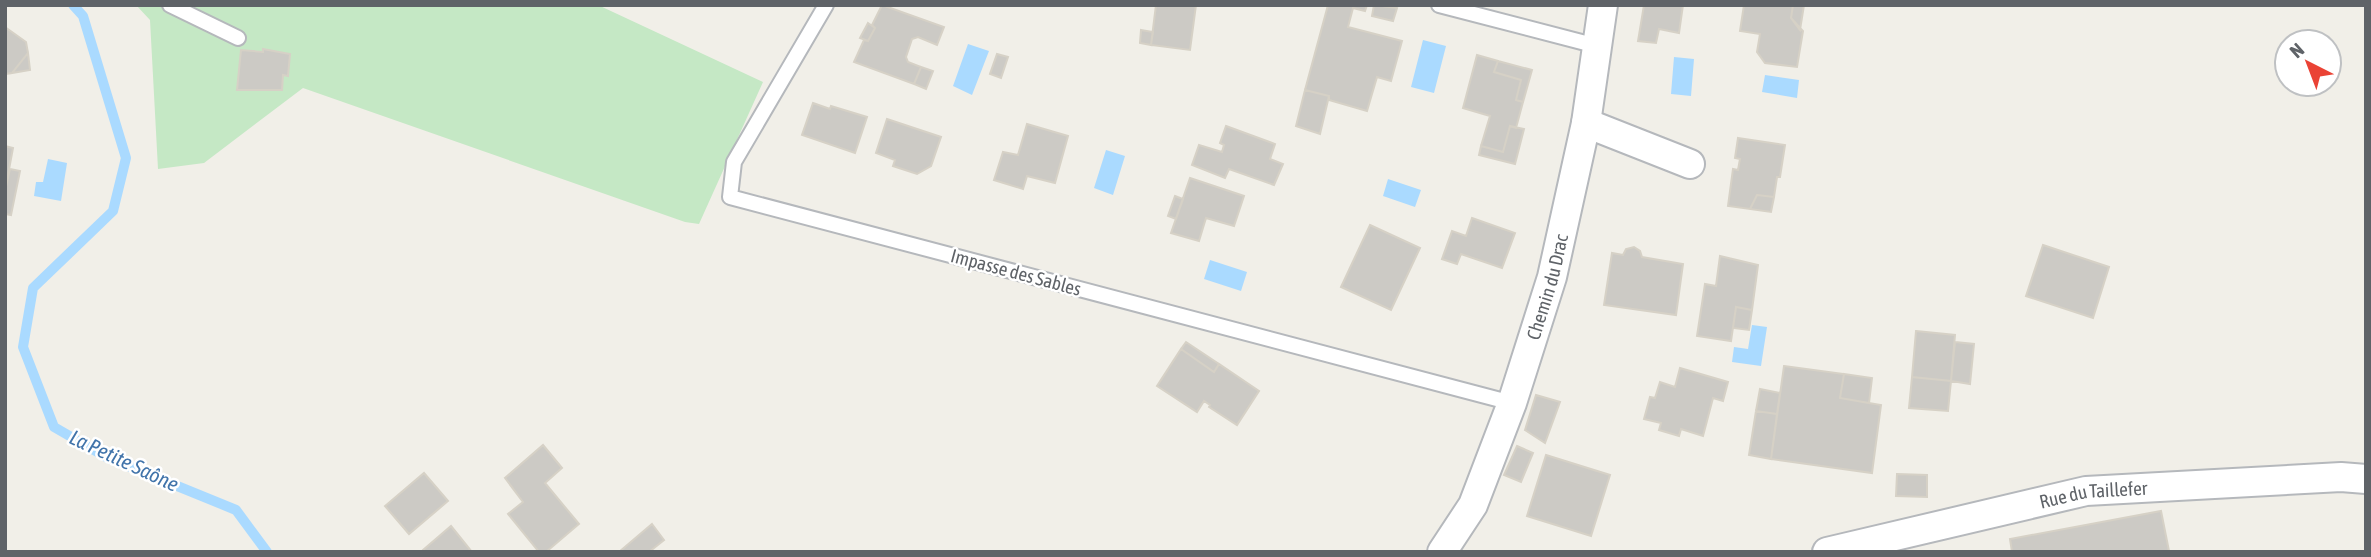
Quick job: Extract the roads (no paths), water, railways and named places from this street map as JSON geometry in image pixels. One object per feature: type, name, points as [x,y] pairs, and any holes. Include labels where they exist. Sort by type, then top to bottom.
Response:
[{"type":"street","name":"Chemin du Drac","points":[[1442,552],[1473,505],[1512,403],[1552,277],[1586,123],[1603,5]]},
{"type":"street","points":[[1586,123],[1690,164]]},
{"type":"street","name":"Rue du Taillefer","points":[[1827,552],[2086,491],[2341,477],[2366,479]]},
{"type":"lane","points":[[170,5],[238,38]]},
{"type":"lane","name":"Impasse des Sables","points":[[826,5],[734,162],[730,197],[1512,403]]},
{"type":"lane","points":[[1439,5],[1597,46]]},
{"type":"water","points":[[1423,40],[1446,46],[1434,93],[1411,87]]},
{"type":"water","points":[[968,44],[989,51],[972,95],[953,86]]},
{"type":"water","points":[[1674,57],[1694,59],[1691,96],[1671,94]]},
{"type":"water","points":[[1765,75],[1799,80],[1797,98],[1762,92]]},
{"type":"water","points":[[1106,150],[1125,156],[1113,195],[1094,188]]},
{"type":"water","points":[[48,159],[67,163],[61,201],[34,196],[36,182],[43,182]]},
{"type":"water","points":[[1388,179],[1421,190],[1415,207],[1383,196]]},
{"type":"water","points":[[1210,260],[1247,272],[1241,291],[1204,279]]},
{"type":"water","points":[[1752,325],[1767,327],[1761,366],[1732,362],[1734,347],[1748,349]]},
{"type":"waterway","name":"La Petite Saône","points":[[73,5],[83,16],[126,158],[113,211],[33,288],[23,347],[54,427],[106,457],[236,510],[267,552]]}]
